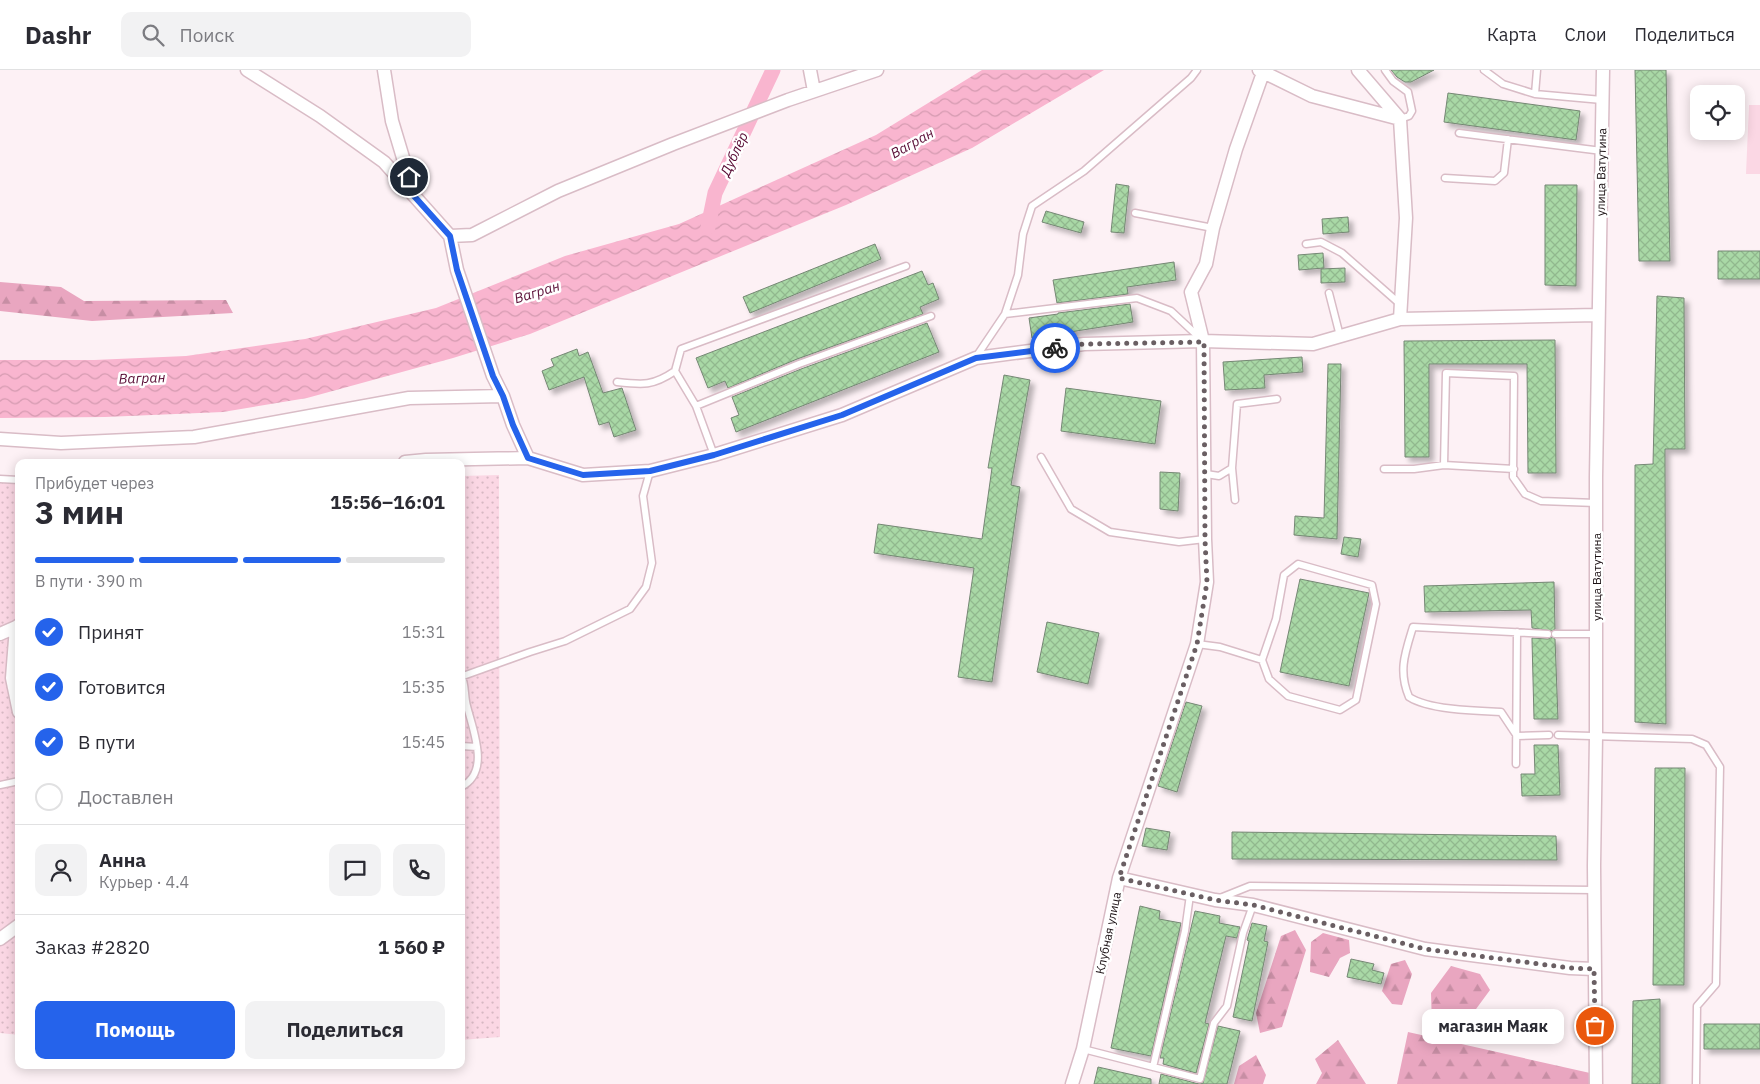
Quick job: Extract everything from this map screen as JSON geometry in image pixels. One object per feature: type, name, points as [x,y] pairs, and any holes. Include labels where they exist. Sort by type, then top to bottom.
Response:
[{"type":"street","points":[[247,70],[320,116],[384,162],[450,236],[457,270],[493,376],[528,458]]},
{"type":"street","points":[[384,70],[392,121],[414,196]]},
{"type":"street","points":[[810,70],[814,91]]},
{"type":"street","points":[[450,236],[472,235],[558,191],[673,144],[788,100],[877,70]]},
{"type":"street","points":[[1358,70],[1400,119],[1406,218],[1400,319]]},
{"type":"street","name":"улица Ватутина","points":[[1596,1084],[1594,890],[1596,503],[1603,70]]},
{"type":"street","points":[[1262,71],[1312,96],[1400,119]]},
{"type":"street","name":"Клубная улица","points":[[1072,1084],[1083,1049],[1119,878],[1197,644],[1207,582],[1204,342],[1191,292],[1206,264],[1213,228],[1236,149],[1262,71]]},
{"type":"street","points":[[465,459],[528,458],[583,475],[650,471],[714,455],[842,415],[976,358],[1084,344],[1204,342],[1312,344],[1400,319],[1598,315]]},
{"type":"street","points":[[0,439],[61,443],[194,437],[409,398],[503,396]]},
{"type":"street","points":[[0,634],[15,627]]},
{"type":"street","points":[[15,659],[12,678],[15,693]]},
{"type":"street","points":[[1119,878],[1190,895],[1253,905],[1425,949],[1570,968],[1594,969]]},
{"type":"street","points":[[0,939],[15,928]]},
{"type":"lane","points":[[976,358],[1005,314],[1018,275],[1023,234],[1032,206],[1084,171],[1191,78],[1197,70]]},
{"type":"lane","points":[[1385,70],[1393,81],[1408,92],[1412,111],[1409,116],[1400,119]]},
{"type":"lane","points":[[1535,94],[1537,70]]},
{"type":"lane","points":[[1486,71],[1503,84],[1535,94],[1602,100]]},
{"type":"lane","points":[[1459,133],[1602,151]]},
{"type":"lane","points":[[1445,178],[1495,181],[1504,173],[1508,139]]},
{"type":"lane","points":[[1135,214],[1213,228]]},
{"type":"lane","points":[[1306,244],[1321,242],[1342,253],[1401,305]]},
{"type":"lane","points":[[617,382],[642,385],[664,379],[676,371],[682,349],[906,266]]},
{"type":"lane","points":[[1329,293],[1340,336]]},
{"type":"lane","points":[[1005,314],[1137,298],[1171,311],[1204,342]]},
{"type":"lane","points":[[696,406],[799,364],[931,316]]},
{"type":"lane","points":[[676,371],[696,406],[714,455]]},
{"type":"lane","points":[[1444,465],[1446,373],[1514,376],[1513,477],[1525,494],[1541,501],[1596,503]]},
{"type":"lane","points":[[1236,500],[1232,468],[1237,404],[1278,399]]},
{"type":"lane","points":[[1042,457],[1070,509],[1110,532],[1179,542],[1205,540]]},
{"type":"lane","points":[[1384,469],[1414,469],[1444,465],[1514,469]]},
{"type":"lane","points":[[1206,474],[1220,476],[1232,468]]},
{"type":"lane","points":[[465,675],[565,641],[630,609],[646,587],[652,563],[643,496],[650,471]]},
{"type":"lane","points":[[0,479],[15,480]]},
{"type":"lane","points":[[1298,564],[1372,585],[1376,604],[1356,700],[1340,710],[1288,696],[1269,679],[1262,660],[1276,619],[1284,575],[1298,564]]},
{"type":"lane","points":[[1517,736],[1501,712],[1478,711],[1421,703],[1409,697],[1403,680],[1405,658],[1414,627],[1548,634]]},
{"type":"lane","points":[[1516,764],[1517,632]]},
{"type":"lane","points":[[1555,634],[1596,634]]},
{"type":"lane","points":[[1197,644],[1220,647],[1262,660]]},
{"type":"lane","points":[[465,696],[477,747],[478,767],[470,783],[465,785]]},
{"type":"lane","points":[[1517,736],[1549,735]]},
{"type":"lane","points":[[1558,735],[1692,739],[1706,745],[1720,767],[1717,977],[1716,984],[1697,1006],[1696,1084]]},
{"type":"lane","points":[[465,746],[477,747]]},
{"type":"lane","points":[[0,785],[15,781]]},
{"type":"lane","points":[[1215,900],[1250,886],[1594,890]]},
{"type":"lane","points":[[1153,1067],[1185,930],[1190,895]]},
{"type":"lane","points":[[1083,1049],[1200,1079],[1214,1023],[1227,1006],[1243,933],[1253,905]]},
{"type":"green space","points":[[0,282],[61,287],[84,301],[226,300],[233,313],[92,321],[0,311]]},
{"type":"green space","points":[[1295,930],[1306,950],[1282,1027],[1260,1033],[1256,1013],[1281,936]]},
{"type":"green space","points":[[1323,933],[1349,940],[1350,953],[1340,958],[1329,977],[1310,972],[1311,942]]},
{"type":"green space","points":[[1405,960],[1412,974],[1402,1005],[1392,1004],[1382,991],[1391,964]]},
{"type":"green space","points":[[1451,966],[1480,974],[1490,990],[1457,1035],[1432,1027],[1431,993]]},
{"type":"green space","points":[[1408,1032],[1590,1073],[1589,1084],[1397,1084]]},
{"type":"green space","points":[[1338,1040],[1366,1084],[1316,1084],[1322,1073],[1315,1059]]},
{"type":"green space","points":[[1256,1055],[1266,1075],[1263,1084],[1234,1084],[1239,1066]]},
{"type":"shaded area","points":[[1749,105],[1760,105],[1760,174],[1746,174]]},
{"type":"shaded area","points":[[499,475],[500,1037],[465,1040],[465,476]]},
{"type":"shaded area","points":[[0,476],[15,477],[15,1035],[0,1033]]},
{"type":"water","name":"Вагран","points":[[982,70],[1104,70],[972,148],[846,205],[530,334],[453,358],[307,398],[223,412],[105,417],[0,418],[0,360],[94,360],[186,356],[305,339],[436,308],[565,256],[679,224],[876,135]]},
{"type":"building","points":[[1391,70],[1434,70],[1411,82],[1405,82]]},
{"type":"building","points":[[1635,70],[1666,70],[1670,261],[1639,261]]},
{"type":"building","points":[[1448,93],[1580,111],[1576,140],[1444,122]]},
{"type":"building","points":[[1116,184],[1129,186],[1124,233],[1111,232]]},
{"type":"building","points":[[1545,185],[1577,185],[1576,286],[1545,285]]},
{"type":"building","points":[[1046,211],[1084,222],[1081,233],[1042,222]]},
{"type":"building","points":[[1348,217],[1349,232],[1323,234],[1322,219]]},
{"type":"building","points":[[875,244],[881,259],[750,313],[743,297]]},
{"type":"building","points":[[1718,251],[1760,251],[1760,279],[1718,279]]},
{"type":"building","points":[[1323,253],[1324,268],[1299,270],[1298,255]]},
{"type":"building","points":[[1174,262],[1176,280],[1127,287],[1128,294],[1057,303],[1053,280]]},
{"type":"building","points":[[1345,268],[1345,282],[1321,283],[1321,269]]},
{"type":"building","points":[[922,271],[928,285],[933,283],[939,299],[920,307],[923,314],[797,359],[728,388],[725,381],[708,388],[696,358]]},
{"type":"building","points":[[1657,296],[1684,298],[1685,449],[1665,449],[1666,724],[1635,722],[1635,465],[1653,464]]},
{"type":"building","points":[[1130,304],[1133,322],[1032,338],[1029,318]]},
{"type":"building","points":[[927,323],[939,352],[736,432],[731,418],[739,415],[732,397],[801,369]]},
{"type":"building","points":[[1555,340],[1556,473],[1528,473],[1527,364],[1429,364],[1429,457],[1405,457],[1404,341]]},
{"type":"building","points":[[577,349],[579,356],[588,352],[603,393],[622,388],[636,430],[614,437],[609,422],[599,425],[584,377],[549,390],[542,371],[554,366],[551,359]]},
{"type":"building","points":[[1302,357],[1303,372],[1264,375],[1265,388],[1225,390],[1223,362]]},
{"type":"building","points":[[1328,364],[1341,364],[1337,539],[1294,535],[1295,516],[1324,518]]},
{"type":"building","points":[[1004,375],[1030,380],[1011,485],[1020,487],[992,682],[958,677],[974,568],[874,553],[878,524],[982,539],[992,468],[988,468]]},
{"type":"building","points":[[1066,388],[1161,401],[1155,444],[1061,431]]},
{"type":"building","points":[[1160,472],[1180,473],[1178,511],[1160,509]]},
{"type":"building","points":[[1344,537],[1361,539],[1358,557],[1341,554]]},
{"type":"building","points":[[1300,579],[1369,593],[1349,686],[1280,672]]},
{"type":"building","points":[[1554,582],[1555,629],[1552,631],[1532,628],[1531,610],[1425,612],[1424,586]]},
{"type":"building","points":[[1047,622],[1099,633],[1088,684],[1037,672]]},
{"type":"building","points":[[1552,637],[1555,639],[1558,719],[1534,719],[1532,638],[1548,639]]},
{"type":"building","points":[[1186,702],[1202,706],[1177,792],[1158,786]]},
{"type":"building","points":[[1534,745],[1558,745],[1560,795],[1522,796],[1521,774],[1535,774]]},
{"type":"building","points":[[1655,768],[1685,768],[1684,985],[1653,985]]},
{"type":"building","points":[[1146,828],[1170,832],[1167,850],[1142,846]]},
{"type":"building","points":[[1232,832],[1556,836],[1557,860],[1232,859]]},
{"type":"building","points":[[1140,906],[1160,911],[1159,919],[1181,923],[1151,1056],[1111,1048]]},
{"type":"building","points":[[1195,911],[1220,916],[1219,923],[1240,927],[1237,938],[1226,936],[1205,1023],[1209,1024],[1196,1073],[1163,1064],[1164,1058],[1160,1058]]},
{"type":"building","points":[[1252,923],[1267,926],[1264,941],[1268,942],[1252,1021],[1233,1017],[1249,941],[1247,940]]},
{"type":"building","points":[[1351,959],[1374,964],[1372,970],[1384,973],[1381,984],[1347,977]]},
{"type":"building","points":[[1660,999],[1660,1084],[1632,1084],[1633,1001]]},
{"type":"building","points":[[1477,1013],[1505,1015],[1533,1021],[1531,1030],[1476,1023]]},
{"type":"building","points":[[1704,1024],[1760,1024],[1760,1049],[1704,1049]]},
{"type":"building","points":[[1218,1026],[1240,1031],[1227,1084],[1199,1084],[1203,1083]]},
{"type":"building","points":[[1098,1067],[1151,1079],[1151,1084],[1094,1084]]},
{"type":"building","points":[[1161,1074],[1199,1084],[1159,1084]]},
{"type":"waterway","name":"Дублёр","points":[[708,227],[715,193],[773,70]]},
{"type":"way so far","points":[[1055,348],[1084,344],[1204,342],[1207,582],[1197,644],[1119,878],[1215,900],[1253,905],[1425,949],[1570,968],[1594,969],[1595,1026]]},
{"type":"place","name":"магазин Маяк","points":[[1595,1026]]},
{"type":"route","points":[[409,177],[414,196],[450,236],[457,270],[493,376],[528,458],[583,475],[650,471],[714,455],[842,415],[976,358],[1055,348]]}]
